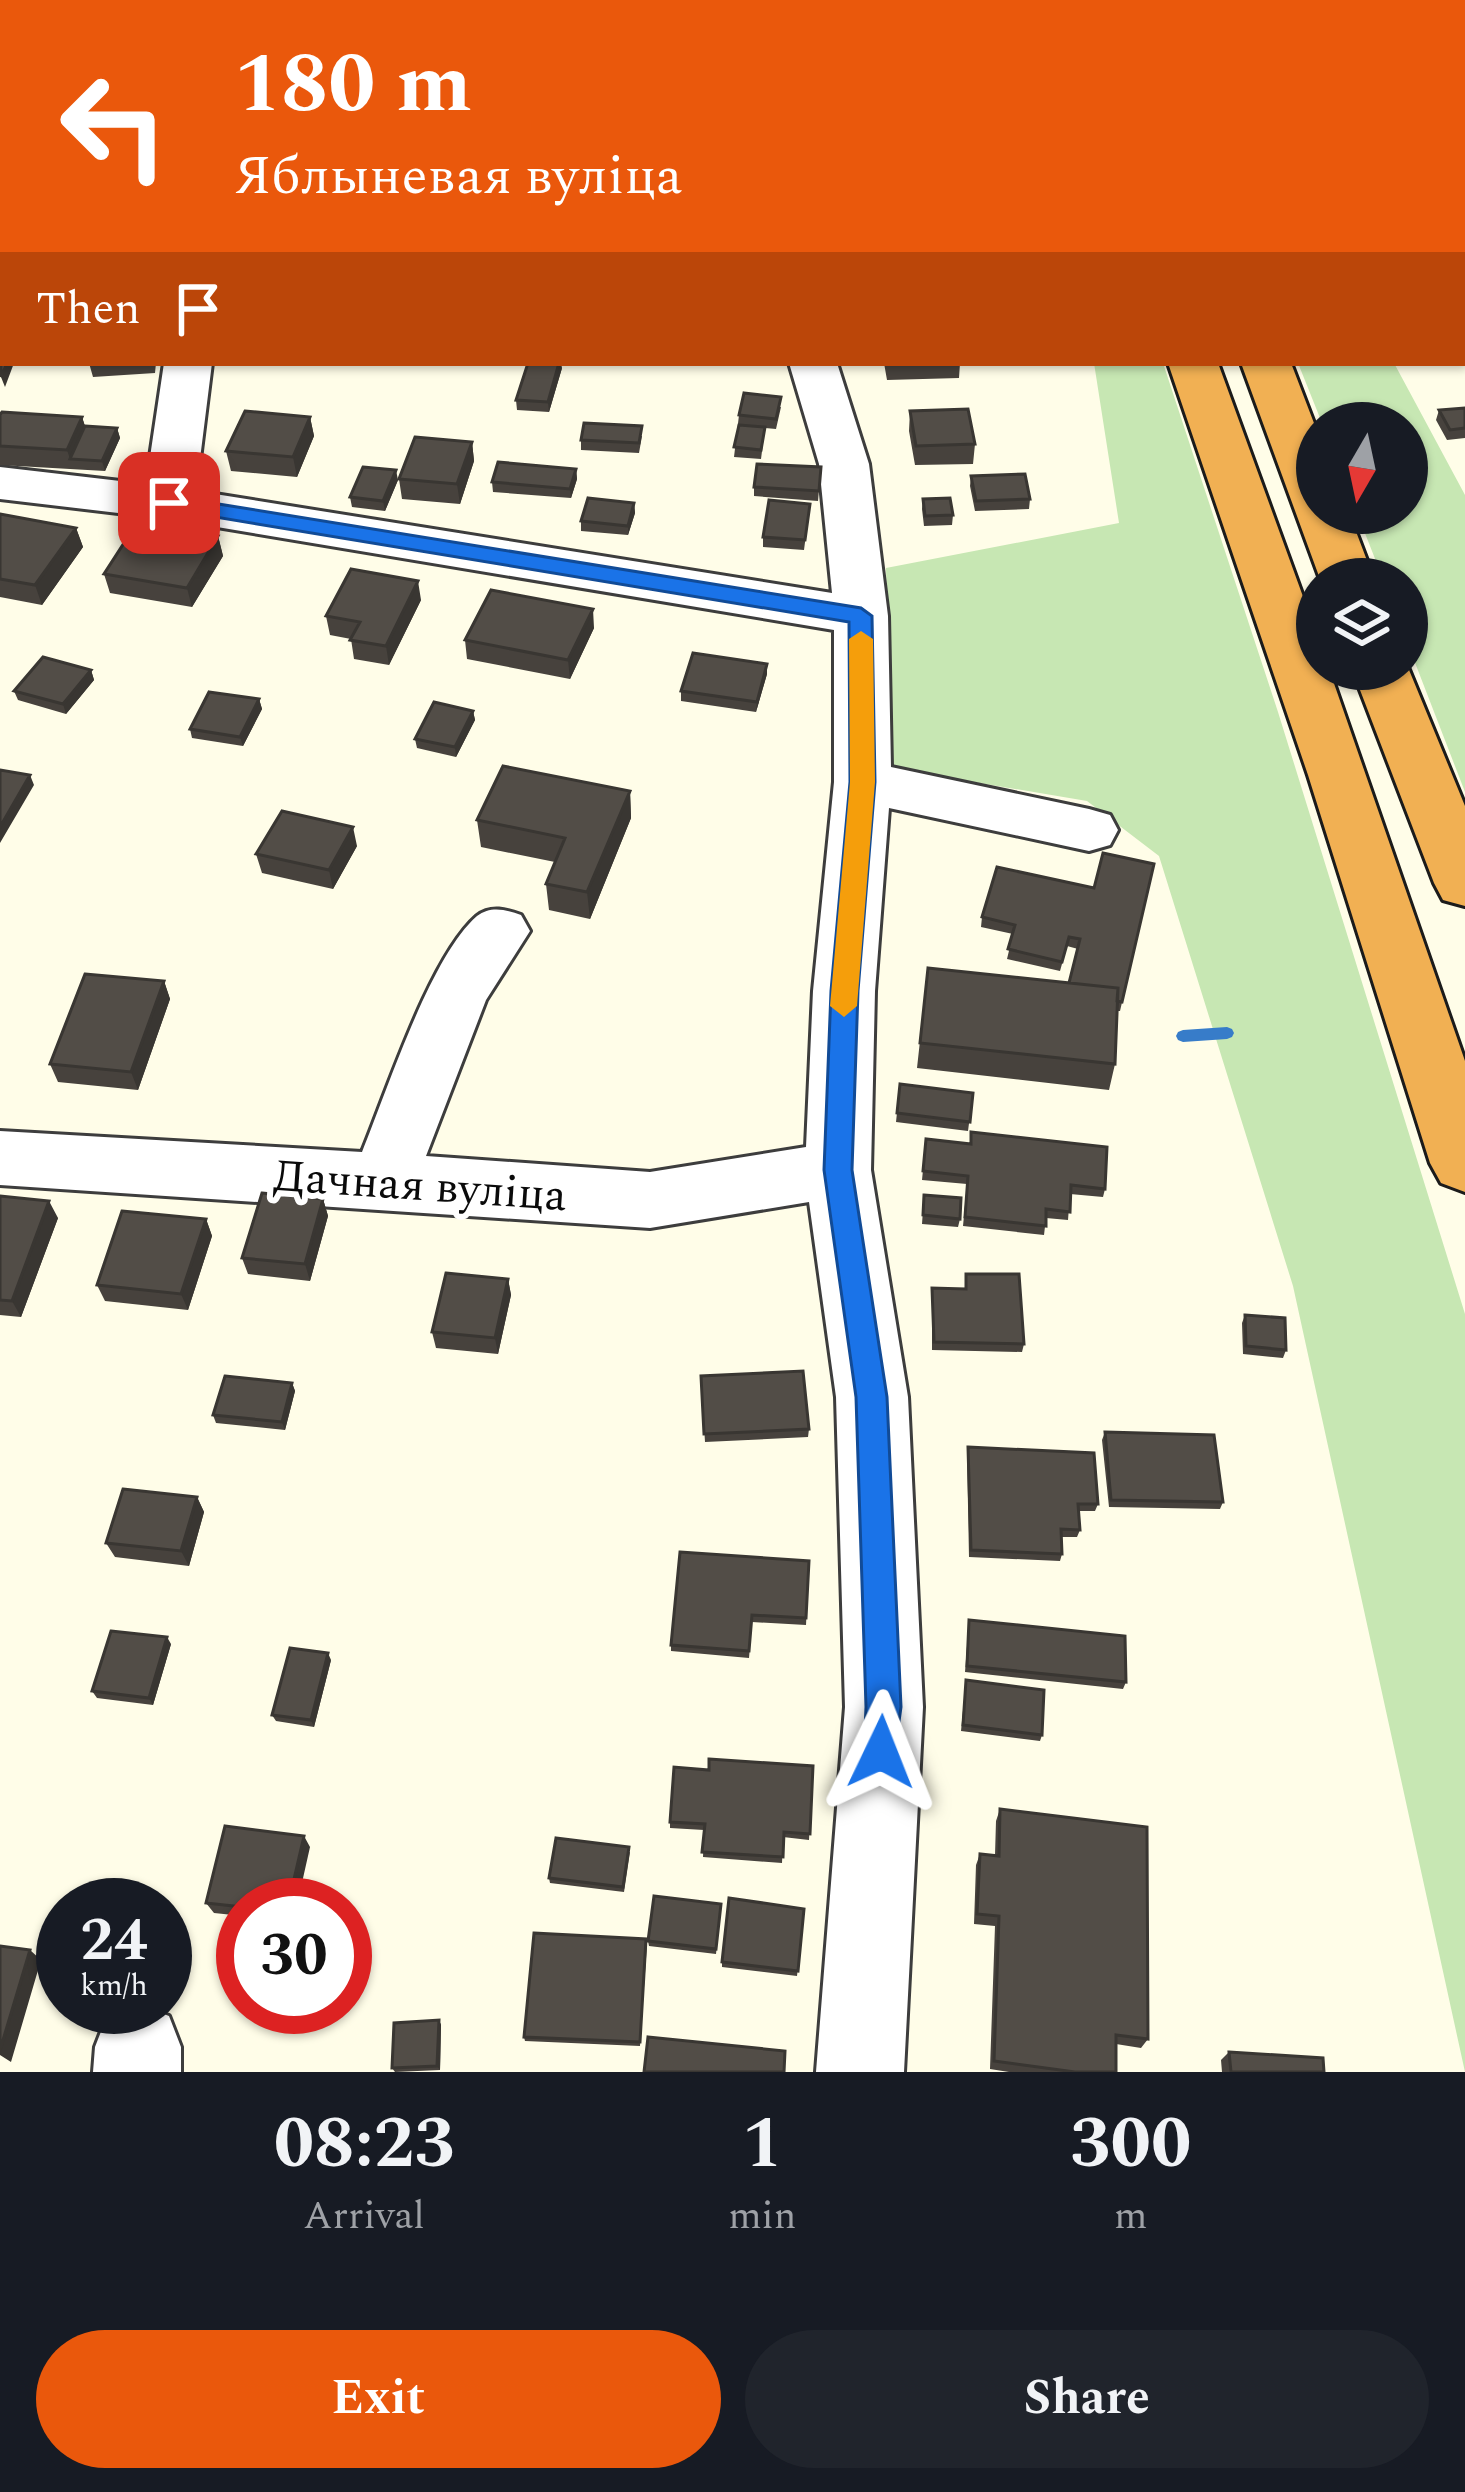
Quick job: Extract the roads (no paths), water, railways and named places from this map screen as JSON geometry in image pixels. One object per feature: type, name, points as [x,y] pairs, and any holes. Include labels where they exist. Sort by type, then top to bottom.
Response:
[{"type":"highway","points":[[1193,366],[1338,776],[1465,1163]]},
{"type":"highway","points":[[1267,366],[1296,443]]},
{"type":"highway","points":[[1389,690],[1465,883]]},
{"type":"street","points":[[169,503],[188,366]]},
{"type":"street","points":[[814,366],[844,464],[861,616],[862,782],[844,991],[838,1170],[872,1397],[884,1707],[860,2072]]},
{"type":"street","points":[[0,483],[169,503],[861,616]]},
{"type":"street","points":[[862,782],[1089,830]]},
{"type":"street","points":[[383,1182],[458,991],[500,931]]},
{"type":"street","name":"Дачная вуліца","points":[[0,1158],[650,1200],[838,1170]]},
{"type":"waterway","points":[[1183,1036],[1227,1033]]}]
